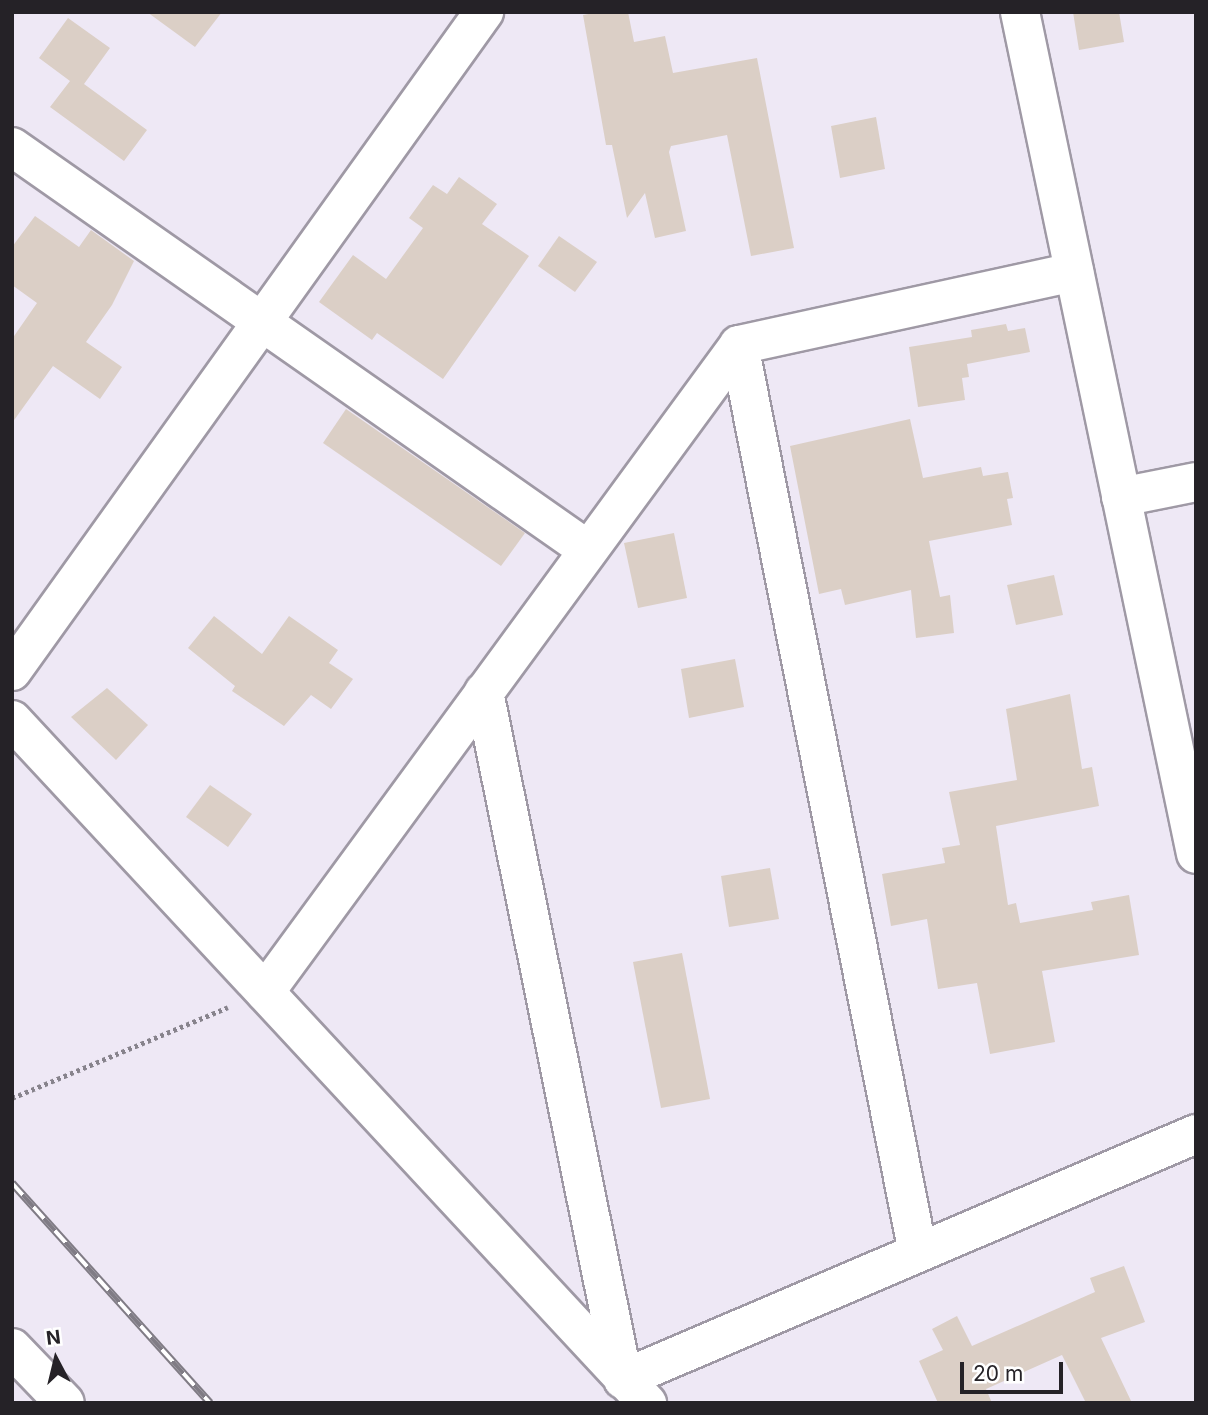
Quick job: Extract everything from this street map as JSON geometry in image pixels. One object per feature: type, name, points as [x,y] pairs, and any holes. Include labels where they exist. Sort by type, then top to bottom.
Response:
[{"type":"street","points":[[12,671],[484,12]]},
{"type":"street","points":[[1020,12],[1196,855]]},
{"type":"street","points":[[12,147],[588,550]]},
{"type":"street","points":[[265,992],[739,345],[1074,272]]},
{"type":"street","points":[[739,345],[918,1253]]},
{"type":"street","points":[[1121,497],[1196,482]]},
{"type":"street","points":[[484,692],[635,1391]]},
{"type":"street","points":[[12,720],[635,1391]]},
{"type":"street","points":[[635,1391],[918,1253],[1196,1134]]},
{"type":"street","points":[[12,1348],[65,1403]]},
{"type":"path","points":[[12,1098],[265,992]]},
{"type":"building","points":[[147,12],[222,12],[195,47]]},
{"type":"building","points":[[628,12],[634,42],[665,36],[673,73],[757,58],[794,248],[751,256],[727,135],[671,146],[669,152],[686,231],[655,238],[645,193],[627,218],[612,145],[606,145],[583,15]]},
{"type":"building","points":[[1073,12],[1119,12],[1124,42],[1079,50]]},
{"type":"building","points":[[68,18],[110,48],[84,84],[147,130],[124,161],[50,107],[70,81],[39,58]]},
{"type":"building","points":[[876,117],[885,169],[840,178],[831,126]]},
{"type":"building","points":[[459,177],[497,204],[482,224],[529,256],[443,379],[377,333],[372,340],[319,302],[353,255],[386,279],[423,228],[409,218],[433,185],[447,194]]},
{"type":"building","points":[[35,216],[79,247],[91,230],[134,261],[112,305],[86,342],[122,367],[100,399],[53,366],[12,423],[12,339],[37,303],[12,285],[12,247]]},
{"type":"building","points":[[559,236],[597,262],[575,292],[538,266]]},
{"type":"building","points":[[1006,324],[1008,331],[1025,328],[1030,352],[967,364],[969,377],[962,378],[965,400],[918,407],[909,347],[972,337],[971,330]]},
{"type":"building","points":[[346,409],[525,533],[501,566],[323,443]]},
{"type":"building","points":[[910,419],[923,478],[981,467],[983,476],[1008,472],[1013,498],[1007,499],[1012,525],[929,541],[940,597],[950,595],[954,633],[916,638],[911,590],[845,605],[841,589],[819,594],[790,446]]},
{"type":"building","points":[[674,533],[687,598],[638,608],[624,543]]},
{"type":"building","points":[[1054,575],[1063,615],[1016,625],[1007,585]]},
{"type":"building","points":[[214,616],[262,654],[289,616],[338,650],[329,663],[353,679],[331,709],[311,695],[284,726],[232,691],[235,686],[188,648]]},
{"type":"building","points":[[735,659],[744,707],[689,718],[681,669]]},
{"type":"building","points":[[107,688],[148,725],[116,760],[71,717]]},
{"type":"building","points":[[1070,694],[1082,769],[1092,767],[1099,806],[996,826],[1008,905],[1016,903],[1020,923],[1093,910],[1091,902],[1129,895],[1139,955],[1042,971],[1055,1042],[990,1054],[977,983],[938,989],[927,919],[891,926],[882,874],[945,863],[942,848],[960,845],[949,792],[1017,780],[1006,709]]},
{"type":"building","points":[[210,785],[252,814],[228,847],[186,817]]},
{"type":"building","points":[[770,868],[779,919],[729,927],[721,876]]},
{"type":"building","points":[[682,953],[710,1099],[661,1108],[633,962]]},
{"type":"building","points":[[1124,1266],[1145,1322],[1101,1338],[1132,1403],[1086,1403],[1062,1355],[986,1389],[992,1403],[938,1403],[919,1361],[943,1350],[932,1329],[957,1316],[972,1346],[1095,1292],[1090,1278]]},
{"type":"railway","points":[[12,1183],[210,1403]]}]
